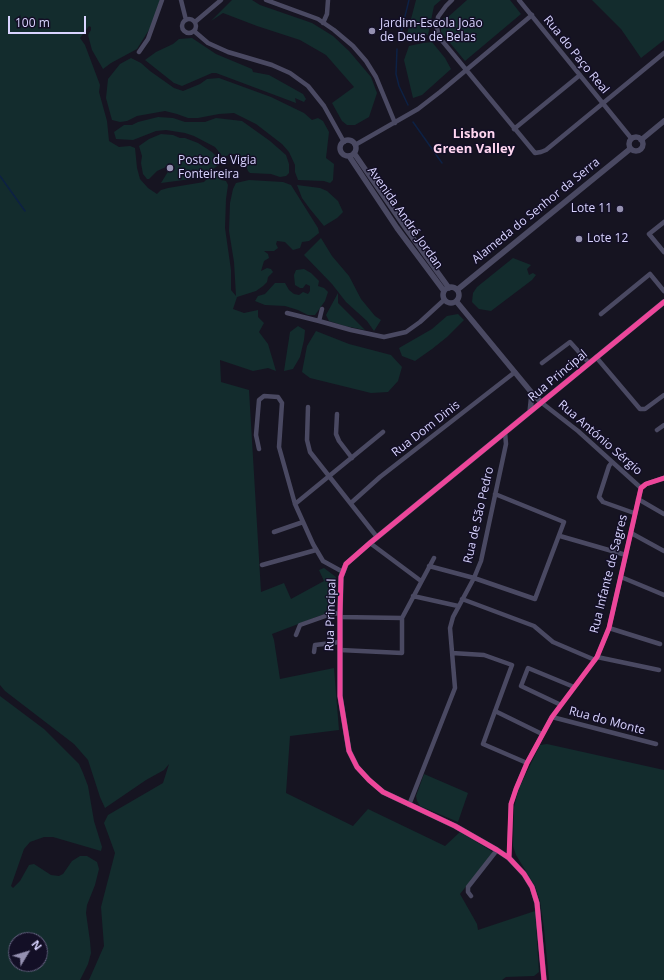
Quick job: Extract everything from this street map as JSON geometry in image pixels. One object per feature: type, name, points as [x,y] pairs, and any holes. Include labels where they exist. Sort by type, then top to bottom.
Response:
[{"type":"street","points":[[139,52],[148,39],[162,0]]},
{"type":"street","points":[[181,0],[186,20]]},
{"type":"street","points":[[195,22],[221,0]]},
{"type":"street","points":[[266,0],[318,19],[353,46],[376,77],[395,123]]},
{"type":"street","points":[[324,23],[327,14],[328,0]]},
{"type":"street","name":"Rua do Paço Real","points":[[452,0],[438,17],[437,28],[439,38],[535,153],[546,150],[664,53]]},
{"type":"street","name":"Rua do Paço Real","points":[[520,0],[631,138]]},
{"type":"street","points":[[355,145],[418,109],[532,15]]},
{"type":"street","points":[[194,31],[189,33],[184,30],[182,24],[186,20],[191,19],[195,22]]},
{"type":"street","points":[[194,31],[196,26],[195,22]]},
{"type":"street","points":[[194,31],[208,43],[228,52],[272,65],[290,73],[308,86],[324,106],[344,142]]},
{"type":"street","points":[[514,129],[580,75]]},
{"type":"street","points":[[641,140],[664,121]]},
{"type":"street","points":[[636,137],[641,140],[643,145],[640,150],[635,152],[630,149],[628,143],[631,138],[636,137]]},
{"type":"street","points":[[350,141],[355,145],[356,150],[352,154],[344,154],[341,149],[344,142],[350,141]]},
{"type":"street","name":"Alameda do Senhor da Serra","points":[[457,290],[630,149]]},
{"type":"street","name":"Avenida André Jordan","points":[[352,154],[407,230],[446,289]]},
{"type":"street","points":[[664,222],[649,234],[664,252]]},
{"type":"street","points":[[601,314],[650,274],[664,291]]},
{"type":"street","points":[[287,313],[372,336],[384,337],[406,332],[420,322],[444,300],[443,297],[446,289],[457,290],[458,296],[456,301],[450,303],[444,300]]},
{"type":"street","name":"Rua António Sérgio","points":[[456,301],[532,393],[542,403],[578,431],[641,488]]},
{"type":"street","name":"Rua Principal","points":[[544,980],[539,914],[535,894],[524,874],[509,858],[497,850],[455,826],[383,792],[357,767],[349,751],[340,696],[341,577],[346,564],[377,537],[664,303]]},
{"type":"street","points":[[319,321],[322,309]]},
{"type":"street","points":[[542,363],[570,342],[589,363]]},
{"type":"street","points":[[596,357],[640,409],[645,409],[664,395]]},
{"type":"street","name":"Rua Dom Dinis","points":[[351,503],[380,478],[515,372]]},
{"type":"street","points":[[530,412],[532,393]]},
{"type":"street","points":[[259,449],[256,435],[258,400],[264,396],[278,397],[282,403],[279,447],[295,504],[316,550],[323,561],[343,572]]},
{"type":"street","points":[[308,407],[307,440],[310,452],[377,537]]},
{"type":"street","points":[[337,414],[336,434],[339,441],[352,458]]},
{"type":"street","points":[[658,430],[664,425]]},
{"type":"street","points":[[295,504],[383,432]]},
{"type":"street","name":"Rua de São Pedro","points":[[409,805],[455,688],[450,628],[458,606],[474,578],[481,560],[506,444],[505,432]]},
{"type":"street","points":[[612,462],[609,466],[600,497],[603,502],[634,513]]},
{"type":"street","points":[[641,488],[646,484],[664,478]]},
{"type":"street","name":"Rua Infante de Sagres","points":[[509,858],[511,804],[516,789],[527,763],[552,717],[596,659],[608,628],[641,488]]},
{"type":"street","points":[[430,566],[474,578],[535,599],[564,522],[495,494]]},
{"type":"street","points":[[638,499],[664,514]]},
{"type":"street","points":[[274,532],[304,522]]},
{"type":"street","points":[[631,533],[664,551]]},
{"type":"street","points":[[560,536],[626,555]]},
{"type":"street","points":[[370,543],[421,581]]},
{"type":"street","points":[[262,565],[316,550]]},
{"type":"street","points":[[340,650],[402,653],[402,618],[434,558]]},
{"type":"street","points":[[620,577],[664,595]]},
{"type":"street","points":[[413,596],[458,606]]},
{"type":"street","points":[[462,599],[534,626],[553,642],[596,659],[660,670]]},
{"type":"street","points":[[296,635],[300,625],[334,613],[340,616],[402,618]]},
{"type":"street","points":[[608,628],[660,644]]},
{"type":"street","points":[[314,652],[315,645],[340,642]]},
{"type":"street","points":[[452,653],[484,655],[512,665],[483,744],[527,763]]},
{"type":"street","points":[[561,705],[522,686],[528,668],[574,687]]},
{"type":"street","points":[[495,712],[542,734]]},
{"type":"street","name":"Rua do Monte","points":[[552,717],[656,744]]},
{"type":"street","points":[[471,896],[468,892],[468,887],[497,850]]},
{"type":"green space","points":[[0,0],[160,0],[152,25],[137,49],[103,69],[92,50],[88,35],[91,27],[89,26],[80,38],[85,45],[100,85],[99,92],[107,121],[109,141],[119,147],[130,146],[135,148],[137,168],[140,179],[148,188],[157,194],[161,190],[168,188],[204,182],[212,174],[220,170],[224,170],[223,175],[221,173],[221,180],[226,181],[228,185],[225,228],[231,270],[231,290],[236,296],[234,262],[229,231],[230,203],[236,183],[249,180],[283,182],[291,185],[318,228],[319,233],[309,241],[302,242],[300,248],[293,250],[285,242],[277,241],[276,244],[278,248],[274,251],[264,251],[268,254],[269,258],[264,261],[261,271],[267,268],[271,269],[273,272],[268,277],[267,282],[256,291],[237,297],[233,309],[244,313],[258,310],[258,317],[264,323],[259,332],[268,344],[276,371],[268,368],[253,371],[220,360],[221,382],[249,390],[261,592],[284,583],[291,599],[324,581],[319,570],[324,568],[336,577],[335,610],[272,634],[280,679],[334,668],[339,730],[290,736],[286,793],[353,826],[368,809],[445,846],[460,832],[493,852],[460,894],[477,924],[478,930],[535,911],[539,972],[534,976],[506,977],[502,980],[89,980],[104,946],[101,907],[115,853],[104,823],[108,815],[163,783],[169,764],[164,770],[146,780],[105,808],[88,760],[74,744],[5,691],[0,685]]},
{"type":"green space","points":[[232,0],[252,0],[260,5],[312,23],[333,36],[349,51],[371,77],[377,93],[369,117],[355,125],[347,125],[342,121],[332,103],[354,87],[326,55],[300,40],[223,13],[211,21]]},
{"type":"green space","points":[[416,0],[441,0],[434,6],[428,35],[406,38]]},
{"type":"green space","points":[[467,0],[510,0],[521,14],[465,61],[441,32],[441,22]]},
{"type":"green space","points":[[592,0],[664,0],[664,40],[641,58],[621,29]]},
{"type":"green space","points":[[192,38],[216,54],[252,69],[253,72],[269,75],[303,94],[306,99],[304,102],[295,98],[296,103],[216,73],[212,73],[182,86],[174,83],[145,60],[179,39]]},
{"type":"green space","points":[[432,42],[445,58],[451,69],[422,95],[413,98],[404,60],[409,46]]},
{"type":"green space","points":[[131,58],[141,63],[174,88],[183,91],[200,84],[207,79],[219,78],[271,97],[304,113],[312,120],[318,118],[323,121],[329,132],[326,158],[334,164],[333,180],[330,183],[324,181],[298,180],[295,172],[295,165],[289,152],[282,144],[256,124],[234,113],[188,118],[165,111],[137,116],[127,121],[120,122],[112,120],[106,98],[108,79],[120,64]]},
{"type":"green space","points":[[158,117],[173,118],[185,122],[205,122],[216,118],[242,121],[270,141],[286,155],[289,164],[289,173],[286,176],[280,177],[271,174],[250,173],[243,158],[239,154],[232,154],[223,157],[215,147],[185,133],[166,130],[156,131],[133,140],[116,139],[114,132],[124,125],[132,125]]},
{"type":"green space","points":[[161,134],[173,135],[198,143],[212,152],[218,158],[220,164],[199,178],[161,183],[169,170],[166,167],[157,171],[149,179],[147,179],[143,174],[141,163],[142,156],[139,146],[149,139]]},
{"type":"green space","points":[[297,185],[320,188],[327,191],[338,201],[343,212],[337,218],[324,226],[302,198]]},
{"type":"green space","points":[[321,238],[332,256],[349,276],[361,299],[375,316],[381,320],[374,331],[367,321],[346,302],[332,284],[304,255]]},
{"type":"green space","points":[[513,258],[531,265],[527,269],[529,275],[533,273],[536,275],[532,280],[491,311],[479,309],[472,302],[473,293],[477,287]]},
{"type":"green space","points":[[304,269],[311,273],[319,281],[318,286],[324,288],[328,292],[325,301],[315,315],[308,315],[285,306],[265,305],[255,301],[258,296],[265,294],[275,283],[285,283],[289,290],[294,294],[299,295],[303,292],[308,294],[310,291],[310,286],[306,284],[303,288],[300,288],[295,285],[294,275],[296,270]]},
{"type":"green space","points":[[338,293],[338,303],[365,330],[329,321],[326,315]]},
{"type":"green space","points":[[458,314],[464,320],[432,349],[415,361],[402,356],[399,348],[432,329],[447,316]]},
{"type":"green space","points":[[298,326],[305,330],[300,357],[293,369],[284,371],[290,332]]},
{"type":"green space","points":[[316,331],[349,344],[391,355],[402,367],[398,381],[388,392],[371,393],[310,378],[302,372],[307,346]]},
{"type":"green space","points":[[0,696],[44,729],[79,764],[88,786],[94,821],[102,847],[101,851],[53,837],[44,837],[30,842],[24,849],[11,886],[13,888],[20,881],[29,865],[34,864],[51,875],[59,876],[63,874],[72,861],[80,856],[87,856],[97,862],[99,869],[95,885],[87,905],[86,913],[91,953],[88,964],[80,980],[0,980]]},
{"type":"green space","points":[[547,744],[664,770],[664,980],[549,980],[540,901],[535,886],[516,855],[513,846],[514,807],[519,788],[540,745]]},
{"type":"green space","points":[[424,774],[468,793],[458,822],[420,806],[416,796]]},
{"type":"waterway","points":[[399,40],[409,0]]},
{"type":"waterway","points":[[397,49],[396,74],[399,86],[408,105]]},
{"type":"waterway","points":[[413,122],[442,163]]},
{"type":"waterway","points":[[0,176],[25,211]]},
{"type":"cycle path","points":[[544,980],[537,903],[532,887],[524,874],[509,858],[497,850],[455,826],[383,792],[357,767],[349,751],[340,696],[341,577],[346,564],[370,543],[664,302]]},
{"type":"cycle path","points":[[509,858],[511,804],[516,789],[527,763],[552,717],[597,657],[609,628],[641,488],[646,484],[664,478]]},
{"type":"place","name":"Jardim-Escola João de Deus de Belas","points":[[372,31]]},
{"type":"place","name":"Posto de Vigia Fonteireira","points":[[170,168]]},
{"type":"place","name":"Lote 11","points":[[620,209]]},
{"type":"place","name":"Lote 12","points":[[579,239]]},
{"type":"district","name":"Lisbon Green Valley","points":[[474,142]]}]
